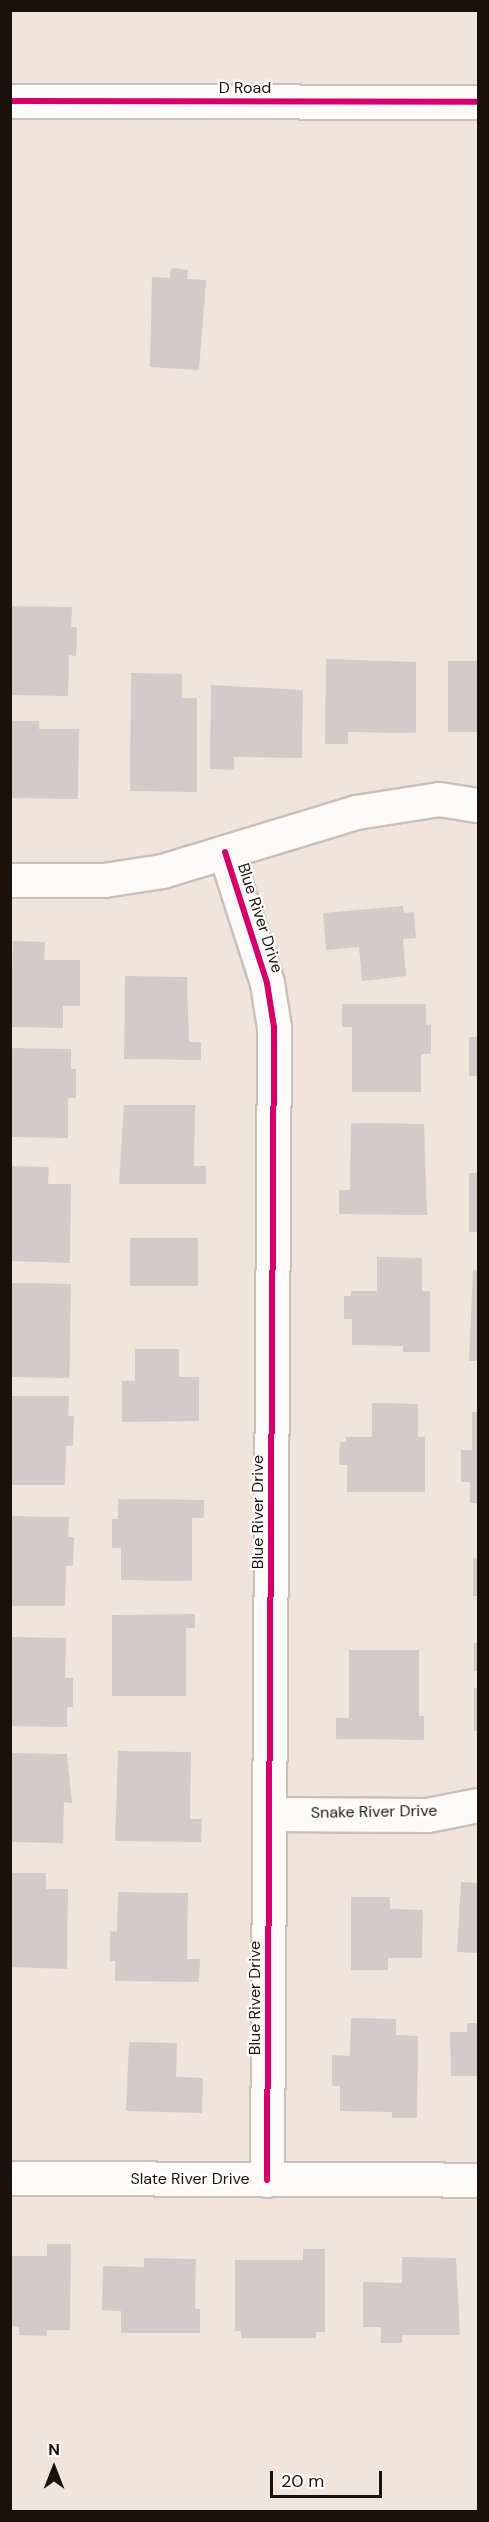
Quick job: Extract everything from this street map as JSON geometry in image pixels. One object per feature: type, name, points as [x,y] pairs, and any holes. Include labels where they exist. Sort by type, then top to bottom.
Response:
[{"type":"street","name":"D Road","points":[[10,100],[478,102]]},
{"type":"street","points":[[10,880],[104,880],[162,871],[385,806],[439,799],[478,805]]},
{"type":"street","name":"Blue River Drive","points":[[225,852],[267,983],[274,1027],[267,2180]]},
{"type":"street","name":"Snake River Drive","points":[[270,1814],[427,1815],[478,1805]]},
{"type":"street","name":"Slate River Drive","points":[[10,2178],[478,2180]]},
{"type":"building","points":[[171,268],[188,270],[187,279],[206,280],[199,370],[150,367],[152,277],[170,278]]},
{"type":"building","points":[[10,606],[72,607],[71,627],[77,627],[76,656],[69,655],[68,696],[10,695]]},
{"type":"building","points":[[326,659],[416,662],[416,733],[348,732],[348,744],[325,744]]},
{"type":"building","points":[[448,661],[478,661],[478,732],[448,732]]},
{"type":"building","points":[[131,673],[182,674],[182,698],[197,698],[197,792],[130,791]]},
{"type":"building","points":[[211,685],[303,690],[302,758],[234,757],[234,770],[210,769]]},
{"type":"building","points":[[10,721],[39,721],[39,729],[79,729],[78,799],[10,798]]},
{"type":"building","points":[[403,906],[404,913],[414,912],[416,938],[403,939],[406,976],[362,981],[359,947],[326,950],[323,913]]},
{"type":"building","points":[[13,941],[45,942],[44,960],[80,960],[80,1006],[63,1006],[63,1028],[10,1027]]},
{"type":"building","points":[[125,976],[187,977],[189,1042],[201,1042],[201,1060],[124,1059]]},
{"type":"building","points":[[342,1004],[426,1004],[426,1025],[431,1024],[431,1054],[421,1054],[421,1092],[352,1092],[352,1027],[342,1027]]},
{"type":"building","points":[[469,1037],[478,1037],[478,1076],[469,1076]]},
{"type":"building","points":[[10,1048],[71,1049],[71,1069],[76,1069],[76,1098],[68,1098],[68,1138],[10,1137]]},
{"type":"building","points":[[124,1105],[195,1105],[194,1166],[206,1166],[206,1184],[119,1184]]},
{"type":"building","points":[[351,1123],[424,1124],[427,1215],[339,1214],[339,1190],[350,1190]]},
{"type":"building","points":[[10,1166],[49,1167],[48,1184],[71,1184],[70,1263],[10,1261]]},
{"type":"building","points":[[469,1173],[478,1173],[478,1232],[469,1232]]},
{"type":"building","points":[[130,1238],[198,1238],[198,1286],[130,1286]]},
{"type":"building","points":[[377,1257],[422,1258],[422,1291],[430,1291],[430,1352],[403,1352],[403,1346],[352,1345],[352,1319],[344,1319],[344,1296],[351,1296],[351,1291],[377,1291]]},
{"type":"building","points":[[473,1270],[478,1270],[478,1361],[469,1361]]},
{"type":"building","points":[[10,1283],[71,1284],[69,1378],[10,1377]]},
{"type":"building","points":[[135,1349],[179,1349],[179,1377],[199,1377],[199,1421],[122,1422],[122,1381],[135,1381]]},
{"type":"building","points":[[10,1396],[69,1396],[68,1416],[74,1416],[73,1446],[66,1446],[65,1485],[10,1485]]},
{"type":"building","points":[[372,1403],[418,1404],[418,1437],[425,1437],[425,1492],[347,1492],[347,1465],[339,1465],[340,1442],[346,1442],[346,1437],[372,1437]]},
{"type":"building","points":[[472,1412],[478,1412],[478,1503],[470,1503],[470,1482],[461,1482],[461,1450],[472,1450]]},
{"type":"building","points":[[118,1499],[204,1500],[204,1518],[192,1518],[192,1581],[121,1580],[121,1548],[112,1548],[112,1519],[118,1519]]},
{"type":"building","points":[[10,1516],[69,1517],[68,1537],[74,1537],[73,1566],[66,1566],[65,1606],[10,1606]]},
{"type":"building","points":[[473,1558],[478,1558],[478,1596],[473,1596]]},
{"type":"building","points":[[195,1614],[195,1628],[186,1628],[186,1696],[112,1696],[112,1615]]},
{"type":"building","points":[[10,1637],[66,1638],[65,1678],[73,1678],[73,1707],[67,1707],[67,1727],[10,1726]]},
{"type":"building","points":[[474,1643],[478,1643],[478,1671],[474,1671]]},
{"type":"building","points":[[349,1650],[419,1650],[419,1716],[424,1716],[424,1740],[336,1739],[336,1718],[349,1718]]},
{"type":"building","points":[[474,1688],[478,1688],[478,1731],[474,1731]]},
{"type":"building","points":[[118,1751],[191,1752],[190,1819],[202,1819],[201,1842],[115,1841]]},
{"type":"building","points":[[10,1753],[67,1754],[72,1803],[64,1802],[63,1843],[10,1842]]},
{"type":"building","points":[[10,1873],[46,1873],[46,1889],[68,1889],[67,1969],[10,1967]]},
{"type":"building","points":[[461,1882],[478,1883],[478,1953],[457,1952]]},
{"type":"building","points":[[118,1892],[188,1893],[187,1959],[200,1959],[199,1982],[115,1981],[115,1961],[110,1961],[110,1931],[117,1932]]},
{"type":"building","points":[[351,1897],[390,1897],[390,1909],[423,1910],[422,1958],[388,1958],[388,1970],[351,1970]]},
{"type":"building","points":[[351,2018],[396,2019],[396,2035],[418,2036],[417,2118],[392,2118],[392,2112],[340,2111],[340,2086],[332,2086],[332,2055],[350,2056]]},
{"type":"building","points":[[467,2023],[478,2023],[478,2076],[451,2076],[450,2032],[467,2032]]},
{"type":"building","points":[[129,2042],[177,2043],[176,2077],[203,2078],[202,2113],[126,2111]]},
{"type":"building","points":[[47,2244],[71,2244],[70,2330],[47,2330],[47,2336],[19,2335],[19,2327],[10,2326],[10,2256],[47,2256]]},
{"type":"building","points":[[303,2249],[325,2249],[325,2332],[316,2332],[316,2338],[241,2338],[241,2331],[235,2331],[235,2260],[303,2260]]},
{"type":"building","points":[[402,2257],[456,2258],[460,2335],[402,2335],[402,2343],[381,2343],[381,2327],[363,2327],[363,2282],[402,2283]]},
{"type":"building","points":[[144,2258],[196,2259],[195,2309],[200,2309],[200,2333],[121,2333],[121,2311],[102,2310],[103,2266],[144,2267]]},
{"type":"cycle path","points":[[10,101],[478,102]]},
{"type":"cycle path","points":[[225,852],[267,983],[274,1027],[267,2180]]}]
